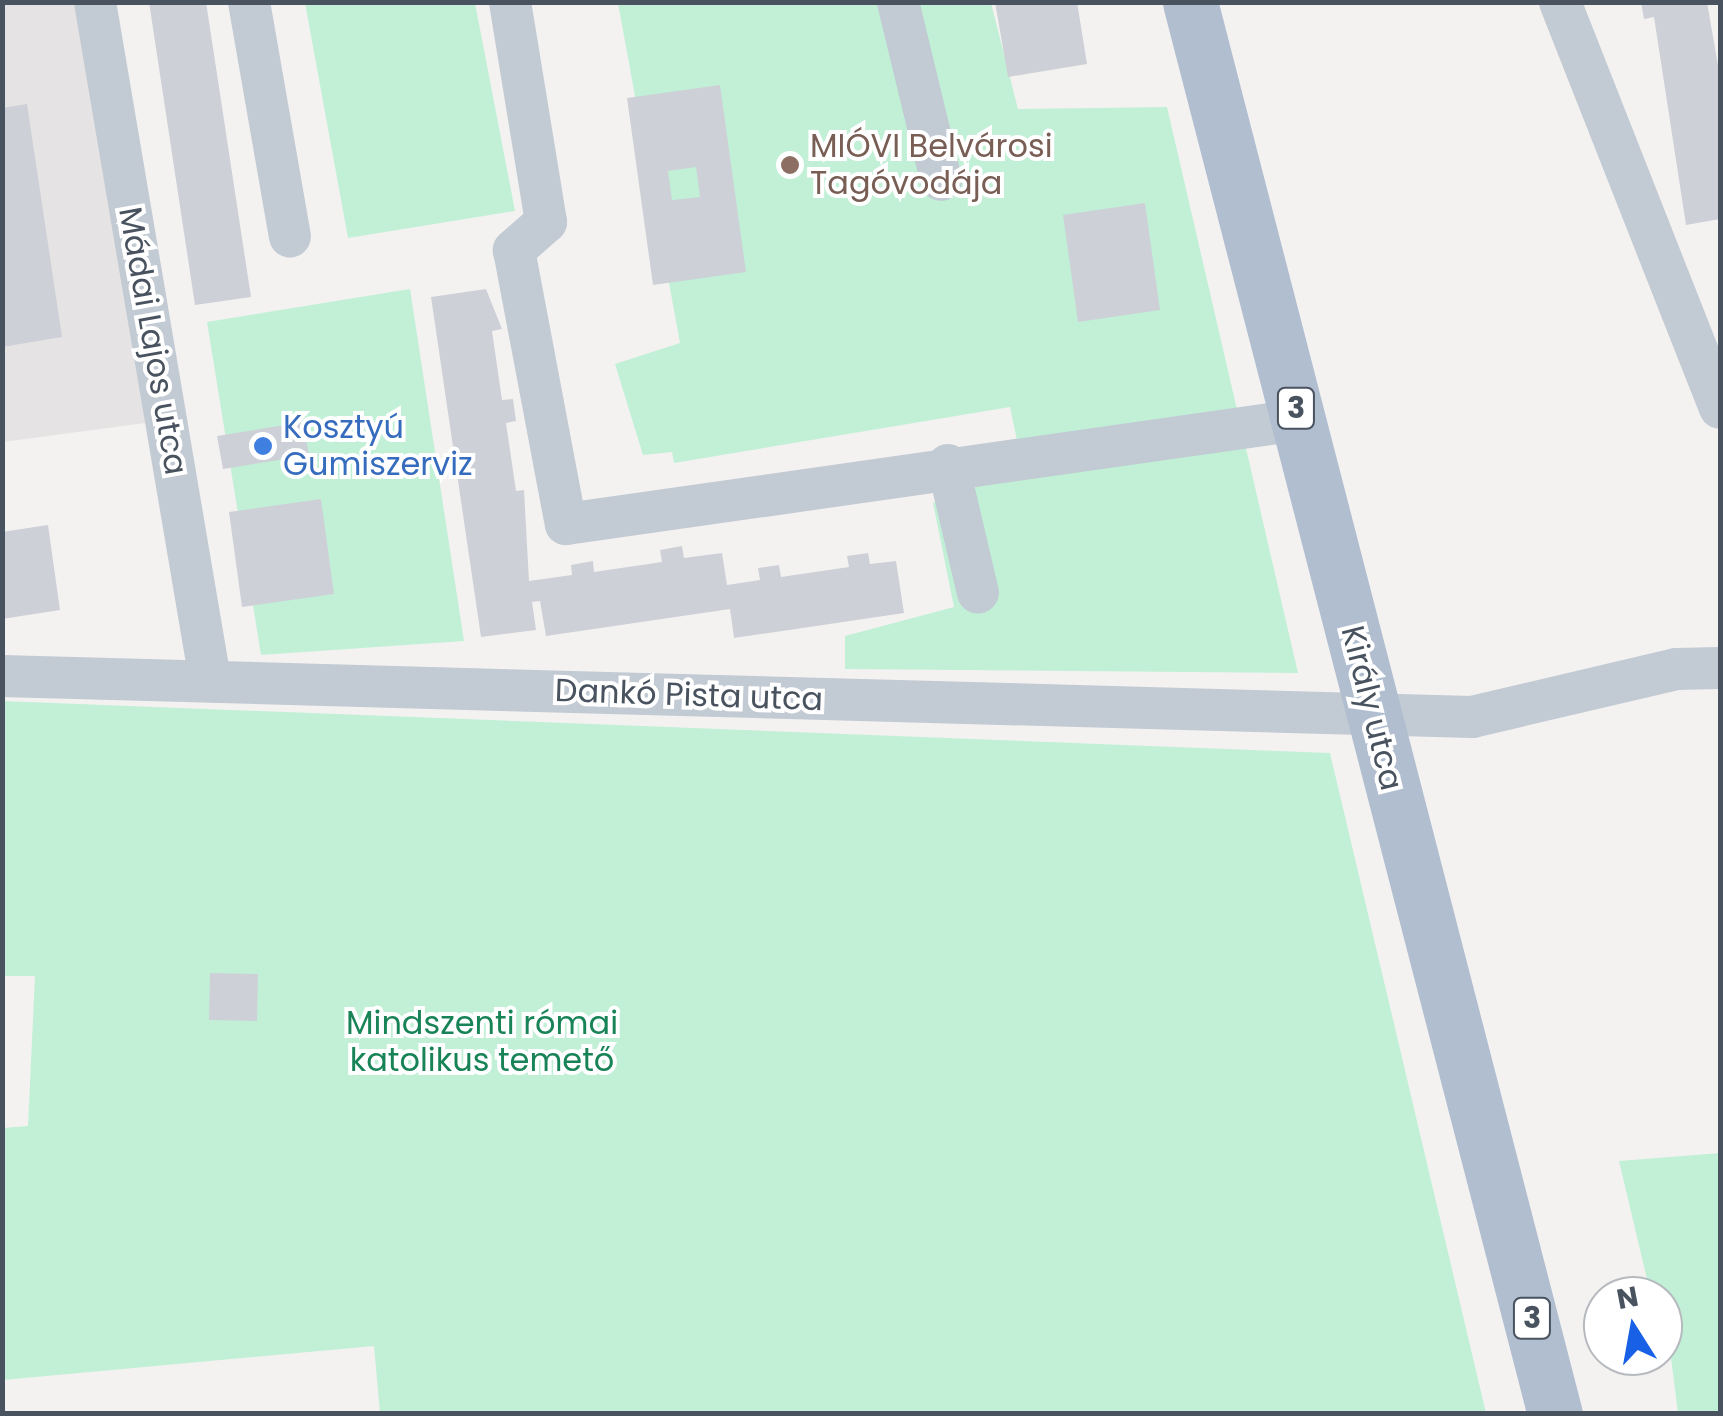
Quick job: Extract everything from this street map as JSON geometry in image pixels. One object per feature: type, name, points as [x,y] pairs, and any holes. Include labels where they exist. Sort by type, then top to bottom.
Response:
[{"type":"main road","name":"Király utca","points":[[1190,2],[1555,1414]]},
{"type":"street","name":"Mádai Lajos utca","points":[[95,2],[210,680]]},
{"type":"street","points":[[250,2],[290,236]]},
{"type":"street","points":[[898,2],[941,180]]},
{"type":"street","points":[[1560,2],[1720,408]]},
{"type":"street","points":[[521,5],[546,222],[514,250],[566,524],[948,465],[1298,420]]},
{"type":"street","points":[[948,465],[978,593]]},
{"type":"street","name":"Dankó Pista utca","points":[[2,676],[1472,716],[1676,669],[1720,668]]},
{"type":"shaded area","points":[[2,3],[76,3],[160,421],[3,442]]},
{"type":"green space","points":[[305,3],[475,3],[515,211],[348,238]]},
{"type":"green space","points":[[618,3],[991,3],[1018,109],[1167,107],[1298,673],[845,669],[845,636],[954,607],[933,503],[1022,464],[1010,407],[674,463],[672,452],[643,455],[615,364],[680,343]]},
{"type":"green space","points":[[410,289],[464,641],[261,655],[207,322]]},
{"type":"green space","name":"Mindszenti római katolikus temető","points":[[3,701],[1330,753],[1486,1413],[380,1413],[374,1346],[3,1380],[3,1128],[28,1126],[35,976],[3,976]]},
{"type":"green space","points":[[1720,1153],[1720,1413],[1678,1413],[1673,1376],[1683,1376],[1683,1276],[1646,1276],[1619,1161]]},
{"type":"building","points":[[149,2],[206,2],[251,297],[195,305]]},
{"type":"building","points":[[995,2],[1077,2],[1087,64],[1008,77]]},
{"type":"building","points":[[1641,2],[1707,2],[1720,77],[1720,219],[1686,225],[1654,17],[1644,19]]},
{"type":"building","points":[[720,85],[746,272],[653,285],[627,98]],"holes":[[[696,167],[700,197],[672,200],[668,171]]]},
{"type":"building","points":[[27,104],[62,337],[2,347],[2,108]]},
{"type":"building","points":[[1145,203],[1160,310],[1078,322],[1063,215]]},
{"type":"building","points":[[486,289],[502,329],[492,331],[502,400],[513,399],[516,421],[506,423],[516,491],[524,490],[529,581],[572,575],[571,565],[593,561],[594,572],[662,562],[660,550],[682,546],[684,558],[722,553],[727,585],[760,580],[758,568],[779,565],[781,577],[849,567],[847,556],[868,553],[870,564],[896,561],[904,613],[734,638],[730,609],[546,636],[540,601],[532,602],[536,630],[481,637],[431,297]]},
{"type":"building","name":"Kosztyú Gumiszerviz","points":[[303,422],[309,455],[223,469],[217,436]]},
{"type":"building","points":[[321,499],[334,594],[242,607],[229,512]]},
{"type":"building","points":[[48,525],[60,610],[2,619],[2,532]]},
{"type":"building","points":[[210,973],[258,974],[257,1021],[209,1020]]},
{"type":"place","name":"MIÓVI Belvárosi Tagóvodája","points":[[790,165]]},
{"type":"place","name":"Kosztyú Gumiszerviz","points":[[263,446]]}]
